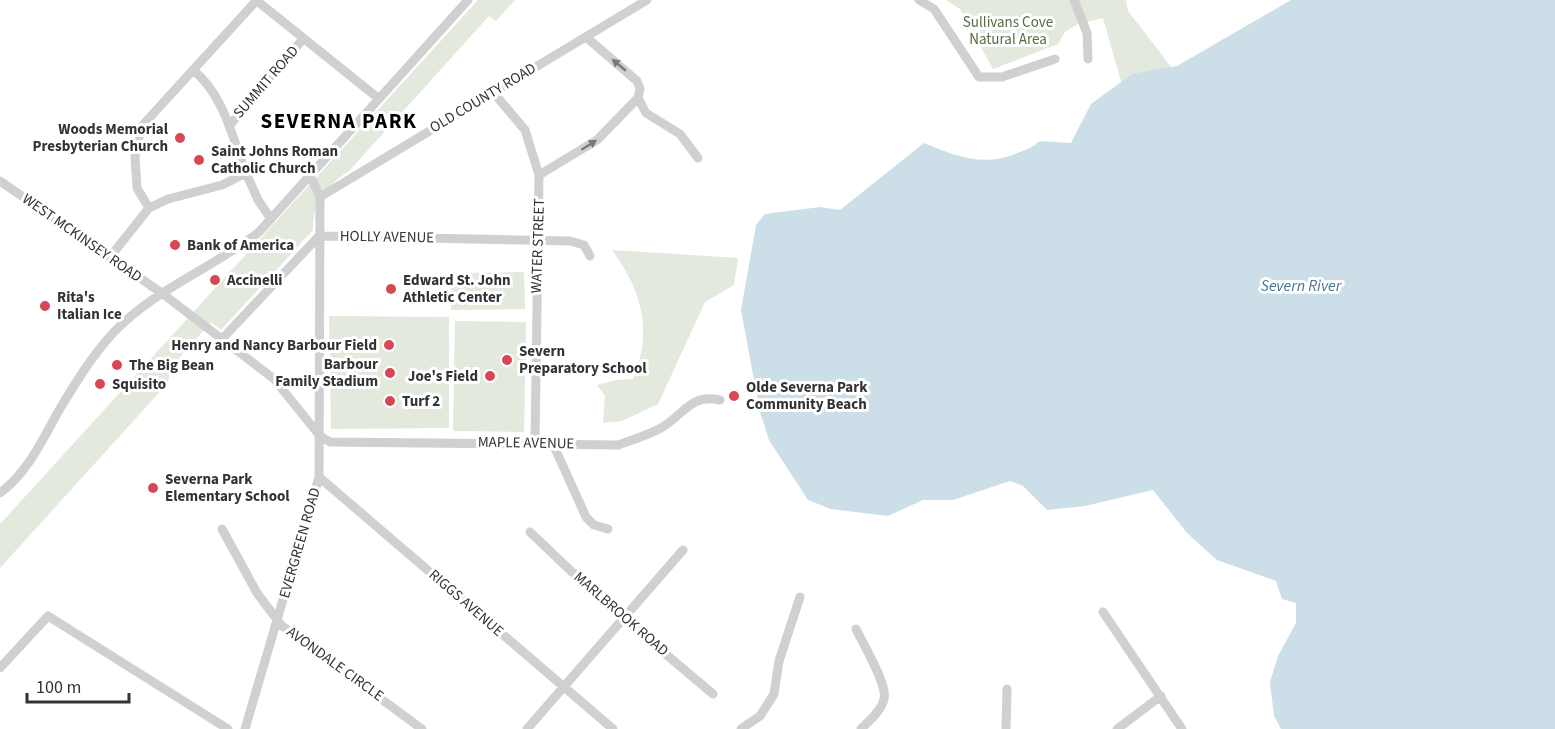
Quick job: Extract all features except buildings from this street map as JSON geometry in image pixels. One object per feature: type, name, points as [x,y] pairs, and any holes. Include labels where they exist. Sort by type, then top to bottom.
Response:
[{"type":"street","points":[[149,208],[137,188],[135,158],[141,127],[256,0],[378,98]]},
{"type":"street","points":[[0,494],[24,469],[79,377],[112,334],[163,294],[246,242],[271,219],[309,173],[468,0]]},
{"type":"street","name":"OLD COUNTY ROAD","points":[[320,196],[647,0]]},
{"type":"street","points":[[919,0],[934,9],[979,77],[1002,77],[1055,59]]},
{"type":"street","points":[[1074,0],[1087,33],[1088,59]]},
{"type":"street","points":[[539,175],[597,141],[638,98],[640,89],[637,81],[586,37]]},
{"type":"street","name":"SUMMIT ROAD","points":[[229,126],[303,39]]},
{"type":"street","points":[[193,70],[207,81],[229,126],[258,200],[271,219]]},
{"type":"street","name":"WATER STREET","points":[[493,92],[525,130],[539,175],[536,240],[535,442]]},
{"type":"street","points":[[638,98],[646,113],[680,134],[698,158]]},
{"type":"street","points":[[110,256],[149,208],[168,199],[222,185],[246,173]]},
{"type":"street","name":"EVERGREEN ROAD","points":[[245,729],[319,477],[320,196],[309,173]]},
{"type":"street","name":"WEST MCKINSEY ROAD","points":[[0,182],[163,294]]},
{"type":"street","name":"HOLLY AVENUE","points":[[221,340],[319,236],[570,241],[584,245],[590,256]]},
{"type":"street","points":[[163,294],[274,379],[320,436]]},
{"type":"street","name":"MAPLE AVENUE","points":[[320,436],[330,442],[535,442],[618,445],[660,429],[698,399],[706,397],[720,400]]},
{"type":"street","points":[[553,444],[586,517],[594,525],[608,529]]},
{"type":"street","name":"RIGGS AVENUE","points":[[319,477],[613,729]]},
{"type":"street","name":"AVONDALE CIRCLE","points":[[222,529],[240,567],[277,620],[422,729]]},
{"type":"street","name":"MARLBROOK ROAD","points":[[530,532],[713,693]]},
{"type":"street","points":[[527,729],[683,550]]},
{"type":"street","points":[[741,729],[760,716],[774,694],[779,661],[800,597]]},
{"type":"street","points":[[1103,612],[1182,729]]},
{"type":"street","points":[[0,668],[48,616],[228,729]]},
{"type":"street","points":[[856,629],[879,676],[885,697],[882,705],[861,729]]},
{"type":"street","points":[[1006,729],[1007,690]]},
{"type":"street","points":[[1117,729],[1161,696]]},
{"type":"green space","points":[[478,0],[515,0],[496,21],[489,16],[350,170],[328,188],[315,210],[313,230],[221,330],[211,322],[172,366],[167,384],[0,568],[0,524]]},
{"type":"green space","name":"Sullivans Cove Natural Area","points":[[946,0],[1126,0],[1128,11],[1172,68],[1122,85],[1103,18],[1078,24],[1065,32],[1058,44],[993,69],[960,9]]},
{"type":"green space","points":[[612,250],[738,258],[734,285],[705,302],[658,404],[622,421],[603,423],[605,396],[597,385],[616,380],[633,379],[639,361],[643,327],[637,296],[631,281]]},
{"type":"green space","points":[[524,272],[525,309],[451,310],[451,273]]},
{"type":"green space","name":"Barbour Family Stadium","points":[[329,316],[449,317],[449,428],[331,429]]},
{"type":"green space","name":"Joe's Field","points":[[455,321],[526,322],[524,432],[453,431]]},
{"type":"water","name":"Severn River","points":[[1291,0],[1555,0],[1555,729],[1281,729],[1274,716],[1270,682],[1278,656],[1296,623],[1296,603],[1282,599],[1276,581],[1217,560],[1187,533],[1153,490],[1085,506],[1047,510],[1023,486],[1010,481],[953,500],[923,500],[888,516],[831,509],[808,500],[769,440],[760,412],[741,310],[756,225],[765,214],[820,207],[840,210],[924,143],[958,156],[991,160],[1028,149],[1040,141],[1071,143],[1091,104],[1132,74],[1177,66]]},
{"type":"place","name":"Woods Memorial Presbyterian Church","points":[[180,138]]},
{"type":"place","name":"Saint Johns Roman Catholic Church","points":[[199,160]]},
{"type":"place","name":"Bank of America","points":[[175,245]]},
{"type":"place","name":"Accinelli","points":[[215,280]]},
{"type":"place","name":"Edward St. John Athletic Center","points":[[391,289]]},
{"type":"place","name":"Rita's Italian Ice","points":[[45,306]]},
{"type":"place","name":"Henry and Nancy Barbour Field","points":[[389,345]]},
{"type":"place","name":"Severn Preparatory School","points":[[507,360]]},
{"type":"place","name":"The Big Bean","points":[[117,365]]},
{"type":"place","name":"Barbour Family Stadium","points":[[390,373]]},
{"type":"place","name":"Joe's Field","points":[[490,376]]},
{"type":"place","name":"Squisito","points":[[100,384]]},
{"type":"place","name":"Olde Severna Park Community Beach","points":[[734,396]]},
{"type":"place","name":"Turf 2","points":[[390,401]]},
{"type":"place","name":"Severna Park Elementary School","points":[[153,488]]},
{"type":"district","name":"SEVERNA PARK","points":[[339,121]]}]
